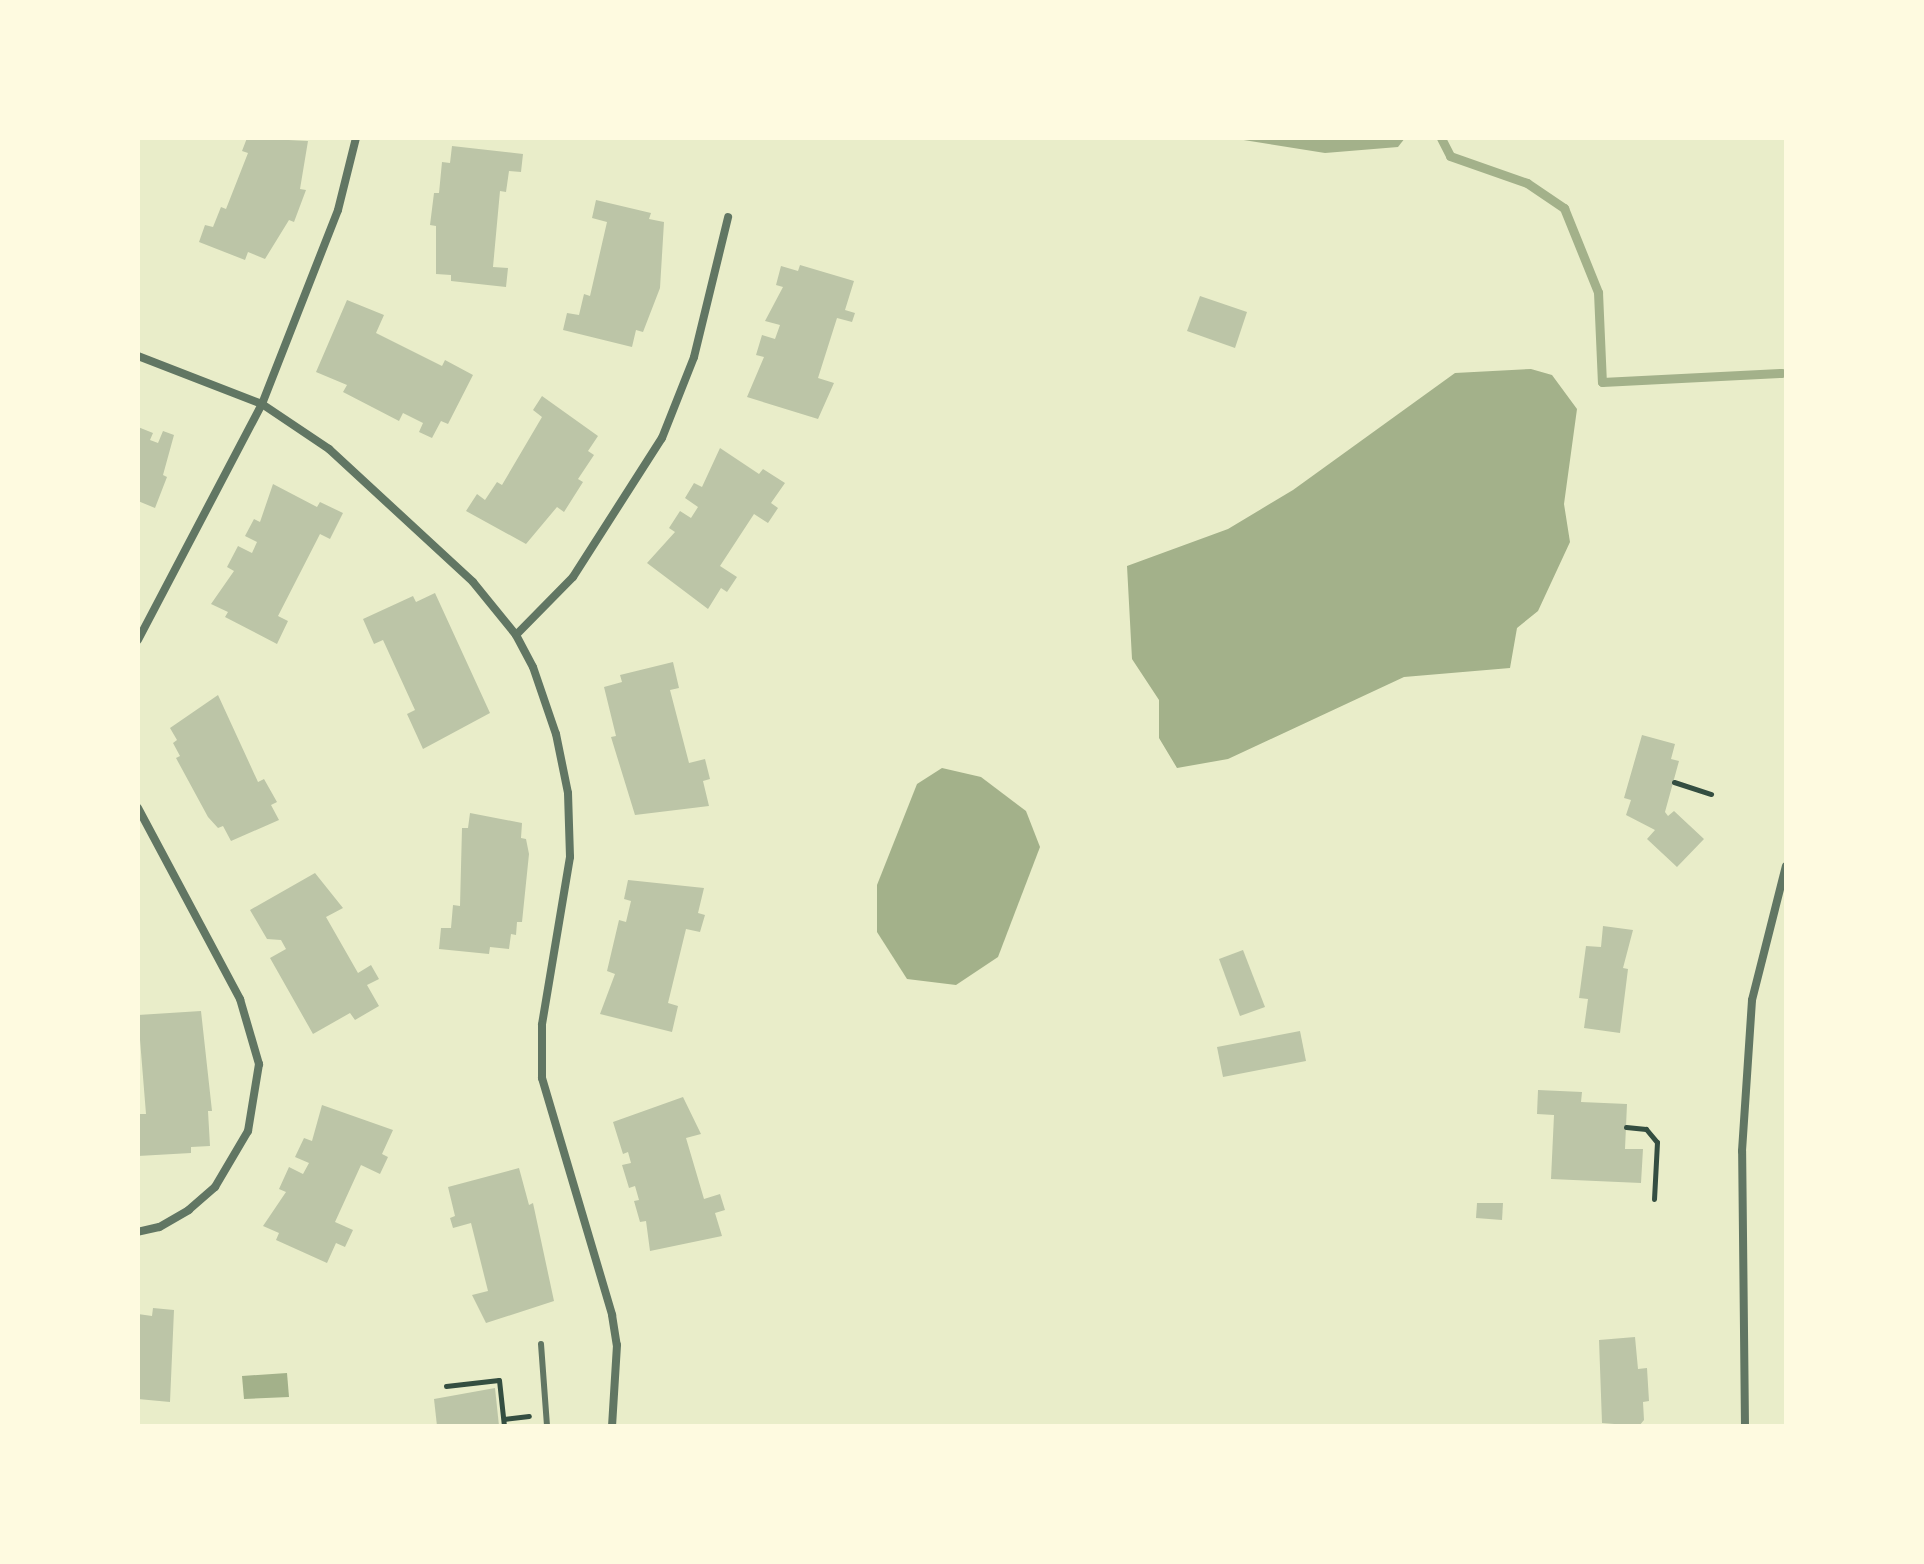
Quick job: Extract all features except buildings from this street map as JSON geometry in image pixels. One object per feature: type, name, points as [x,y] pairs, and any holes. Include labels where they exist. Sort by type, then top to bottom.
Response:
[{"type":"street","points":[[138,640],[262,404],[344,195],[356,138]]},
{"type":"street","points":[[516,635],[573,577],[662,438],[694,357],[728,217]]},
{"type":"street","points":[[138,356],[262,404],[360,476],[473,582],[516,635],[556,734],[568,793],[568,891],[540,1052],[548,1107],[612,1315],[617,1345],[612,1426]]},
{"type":"street","points":[[138,808],[240,999],[259,1064],[257,1098],[248,1131],[221,1178],[189,1210],[138,1232]]},
{"type":"street","points":[[1745,1426],[1742,1151],[1752,1000],[1786,866]]},
{"type":"lane","points":[[541,1344],[547,1426]]},
{"type":"path","points":[[1674,782],[1711,794]]},
{"type":"path","points":[[1626,1127],[1646,1129],[1657,1142],[1654,1199]]},
{"type":"path","points":[[446,1386],[499,1380],[504,1422],[513,1418]]},
{"type":"shaded area","points":[[1231,138],[1405,138],[1398,147],[1325,153]]},
{"type":"shaded area","points":[[1531,369],[1552,375],[1577,409],[1564,504],[1570,542],[1538,611],[1517,628],[1510,668],[1404,677],[1228,759],[1177,768],[1159,738],[1159,700],[1132,659],[1127,566],[1228,529],[1293,490],[1455,373]]},
{"type":"shaded area","points":[[942,768],[981,777],[1026,811],[1040,847],[998,957],[956,985],[907,979],[877,932],[877,885],[917,784]]},
{"type":"shaded area","points":[[287,1373],[289,1397],[244,1399],[242,1376]]},
{"type":"waterway","points":[[1441,138],[1450,156],[1527,183],[1564,208],[1598,292],[1602,382],[1782,373]]}]
